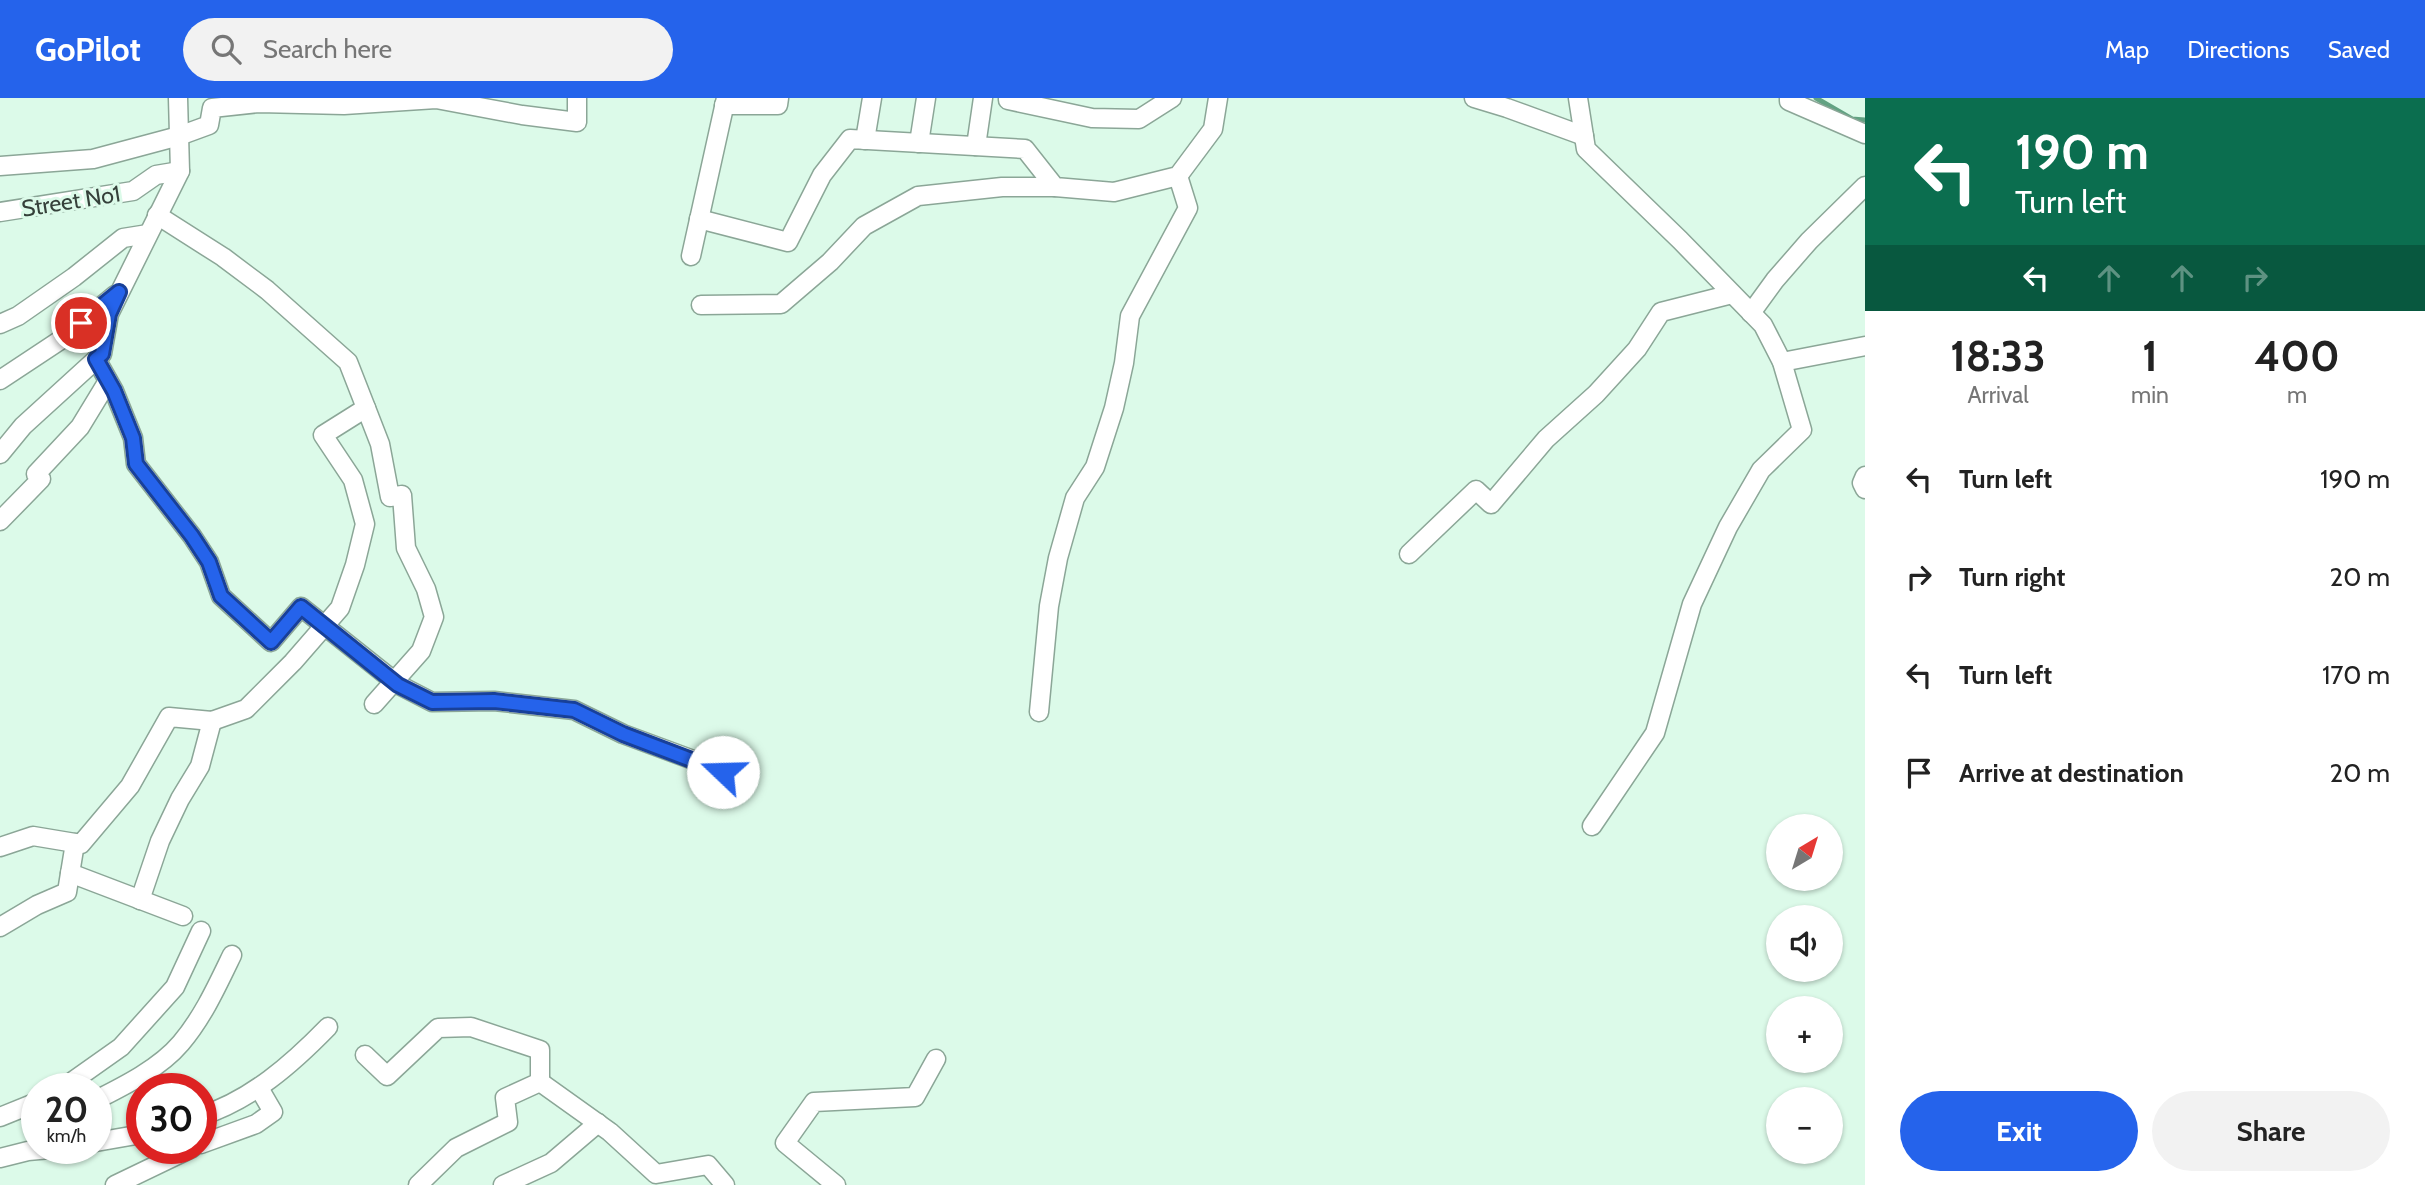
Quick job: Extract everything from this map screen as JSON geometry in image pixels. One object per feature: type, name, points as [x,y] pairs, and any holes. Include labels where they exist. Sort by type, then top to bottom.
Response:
[{"type":"street","points":[[0,454],[23,426],[102,354],[109,314],[180,171],[178,98]]},
{"type":"street","points":[[0,166],[93,159],[179,136],[209,125],[212,108],[251,101],[344,106],[436,99],[577,122],[577,98]]},
{"type":"street","points":[[691,256],[725,102],[778,105],[779,98]]},
{"type":"street","points":[[865,140],[872,98]]},
{"type":"street","points":[[919,143],[926,98]]},
{"type":"street","points":[[975,146],[983,98]]},
{"type":"street","points":[[1008,98],[1092,118],[1139,119],[1172,98]]},
{"type":"street","points":[[701,305],[782,304],[830,262],[864,226],[918,196],[1002,187],[1055,187],[1114,192],[1178,176],[1213,129],[1218,98]]},
{"type":"street","points":[[1474,98],[1507,107],[1584,136]]},
{"type":"street","points":[[1578,98],[1586,149],[1763,325],[1782,362],[1802,430],[1761,470],[1728,527],[1692,604],[1655,733],[1592,826]]},
{"type":"street","points":[[1789,98],[1789,102],[1865,134]]},
{"type":"street","points":[[699,219],[788,242],[822,175],[850,139],[1025,149],[1055,187]]},
{"type":"street","name":"Street No1","points":[[0,212],[133,191],[156,175],[180,171]]},
{"type":"street","points":[[1039,712],[1049,606],[1058,558],[1075,498],[1095,467],[1114,408],[1125,363],[1130,316],[1188,208],[1178,176]]},
{"type":"street","points":[[1751,313],[1774,280],[1809,241],[1865,186]]},
{"type":"street","points":[[157,215],[223,257],[267,290],[348,362],[380,444],[390,497],[402,495],[406,548],[426,589],[434,617],[421,651],[374,704]]},
{"type":"street","points":[[0,324],[18,316],[74,277],[123,238],[148,234]]},
{"type":"street","points":[[0,380],[62,338],[119,292]]},
{"type":"street","points":[[1409,554],[1476,490],[1491,505],[1546,439],[1596,394],[1637,349],[1661,313],[1731,294]]},
{"type":"street","points":[[1782,362],[1865,346]]},
{"type":"street","points":[[96,359],[133,438],[136,464],[209,562],[221,596],[271,642],[301,607],[394,682],[432,702],[494,701],[574,710],[623,734],[723,772]]},
{"type":"street","points":[[0,521],[41,479],[36,474],[79,427],[108,380]]},
{"type":"street","points":[[0,847],[33,836],[81,844],[130,786],[169,717],[212,721],[246,709],[293,662],[340,608],[355,565],[365,524],[353,480],[323,435],[366,408]]},
{"type":"street","points":[[1865,476],[1865,489]]},
{"type":"street","points":[[140,900],[160,841],[180,799],[200,766],[212,721]]},
{"type":"street","points":[[0,927],[37,905],[67,892],[75,843]]},
{"type":"street","points":[[70,873],[183,916]]},
{"type":"street","points":[[84,1073],[121,1047],[175,987],[201,931]]},
{"type":"street","points":[[112,1092],[138,1078],[180,1045],[208,1006],[232,955]]},
{"type":"street","points":[[217,1108],[259,1088],[328,1027]]},
{"type":"street","points":[[365,1055],[387,1076],[438,1028],[471,1027],[540,1050],[540,1082]]},
{"type":"street","points":[[836,1185],[785,1143],[814,1102],[915,1097],[936,1059]]},
{"type":"street","points":[[540,1082],[598,1123],[656,1174],[708,1166],[725,1185]]},
{"type":"street","points":[[418,1185],[456,1148],[508,1122],[505,1098],[540,1082]]},
{"type":"street","points":[[217,1138],[257,1124],[273,1112],[259,1088]]},
{"type":"street","points":[[0,1117],[21,1108]]},
{"type":"street","points":[[503,1185],[551,1163],[598,1123]]},
{"type":"street","points":[[0,1158],[21,1153]]},
{"type":"street","points":[[115,1185],[159,1164]]},
{"type":"waterway","points":[[1816,98],[1852,119],[1865,120]]},
{"type":"route","points":[[81,323],[119,292],[109,314],[102,354],[96,359],[114,391],[133,438],[136,464],[166,500],[209,562],[221,596],[271,642],[301,607],[398,685],[432,702],[494,701],[574,710],[623,734],[723,772]]}]
